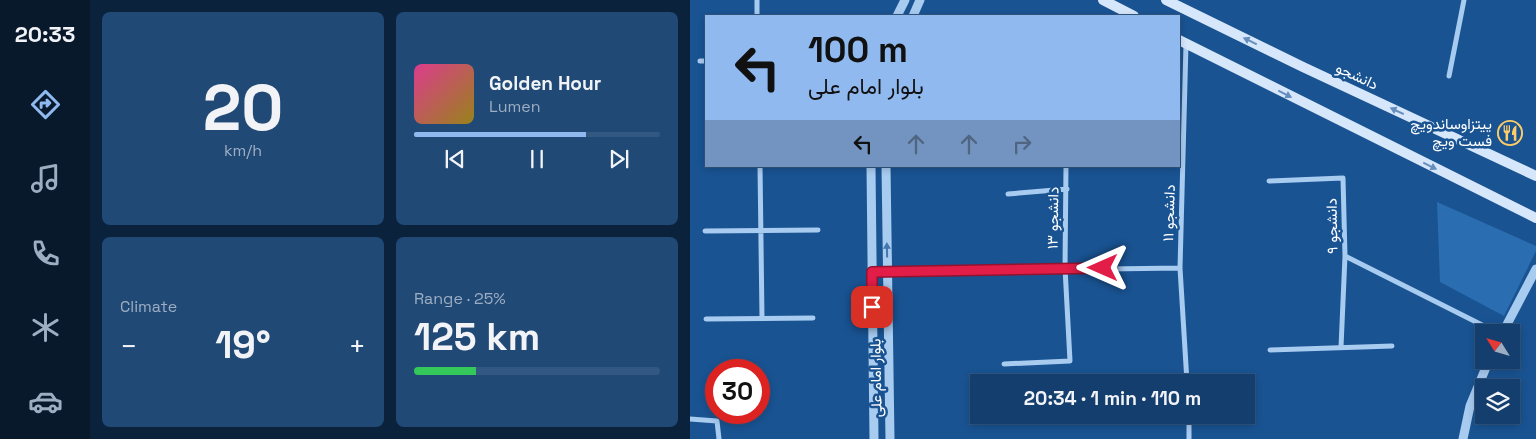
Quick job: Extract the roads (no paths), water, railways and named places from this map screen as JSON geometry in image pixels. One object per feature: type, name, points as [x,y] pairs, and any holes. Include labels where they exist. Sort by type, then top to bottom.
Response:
[{"type":"main road","points":[[1103,0],[1132,15]]},
{"type":"main road","name":"دانشجو","points":[[1166,0],[1303,68],[1536,176]]},
{"type":"main road","points":[[1183,42],[1536,218]]},
{"type":"street","points":[[756,0],[757,15]]},
{"type":"street","points":[[898,15],[905,0]]},
{"type":"street","points":[[912,15],[920,0]]},
{"type":"street","points":[[1449,76],[1464,0]]},
{"type":"street","name":"دانشجو ۱۱","points":[[1183,42],[1180,268],[1187,374]]},
{"type":"street","points":[[760,167],[762,318]]},
{"type":"street","name":"بلوار امام علی","points":[[871,167],[874,439]]},
{"type":"street","name":"بلوار امام علی","points":[[886,167],[890,439]]},
{"type":"street","name":"دانشجو ۱۳","points":[[1004,364],[1070,361],[1065,268],[1066,167]]},
{"type":"street","name":"دانشجو ۹","points":[[1269,181],[1343,178],[1345,256],[1342,347]]},
{"type":"street","points":[[1008,194],[1067,189]]},
{"type":"street","points":[[705,231],[818,230]]},
{"type":"street","points":[[1345,256],[1480,324]]},
{"type":"street","points":[[872,272],[887,270],[1180,268]]},
{"type":"street","points":[[1507,324],[1536,269]]},
{"type":"street","points":[[706,319],[813,318]]},
{"type":"street","points":[[1270,350],[1392,346]]},
{"type":"street","points":[[1463,439],[1470,406],[1485,369]]},
{"type":"street","points":[[690,419],[717,421],[718,439]]},
{"type":"street","points":[[1189,424],[1189,439]]},
{"type":"place","name":"پیتزاوساندویچ فست ویچ","points":[[1510,133]]}]
